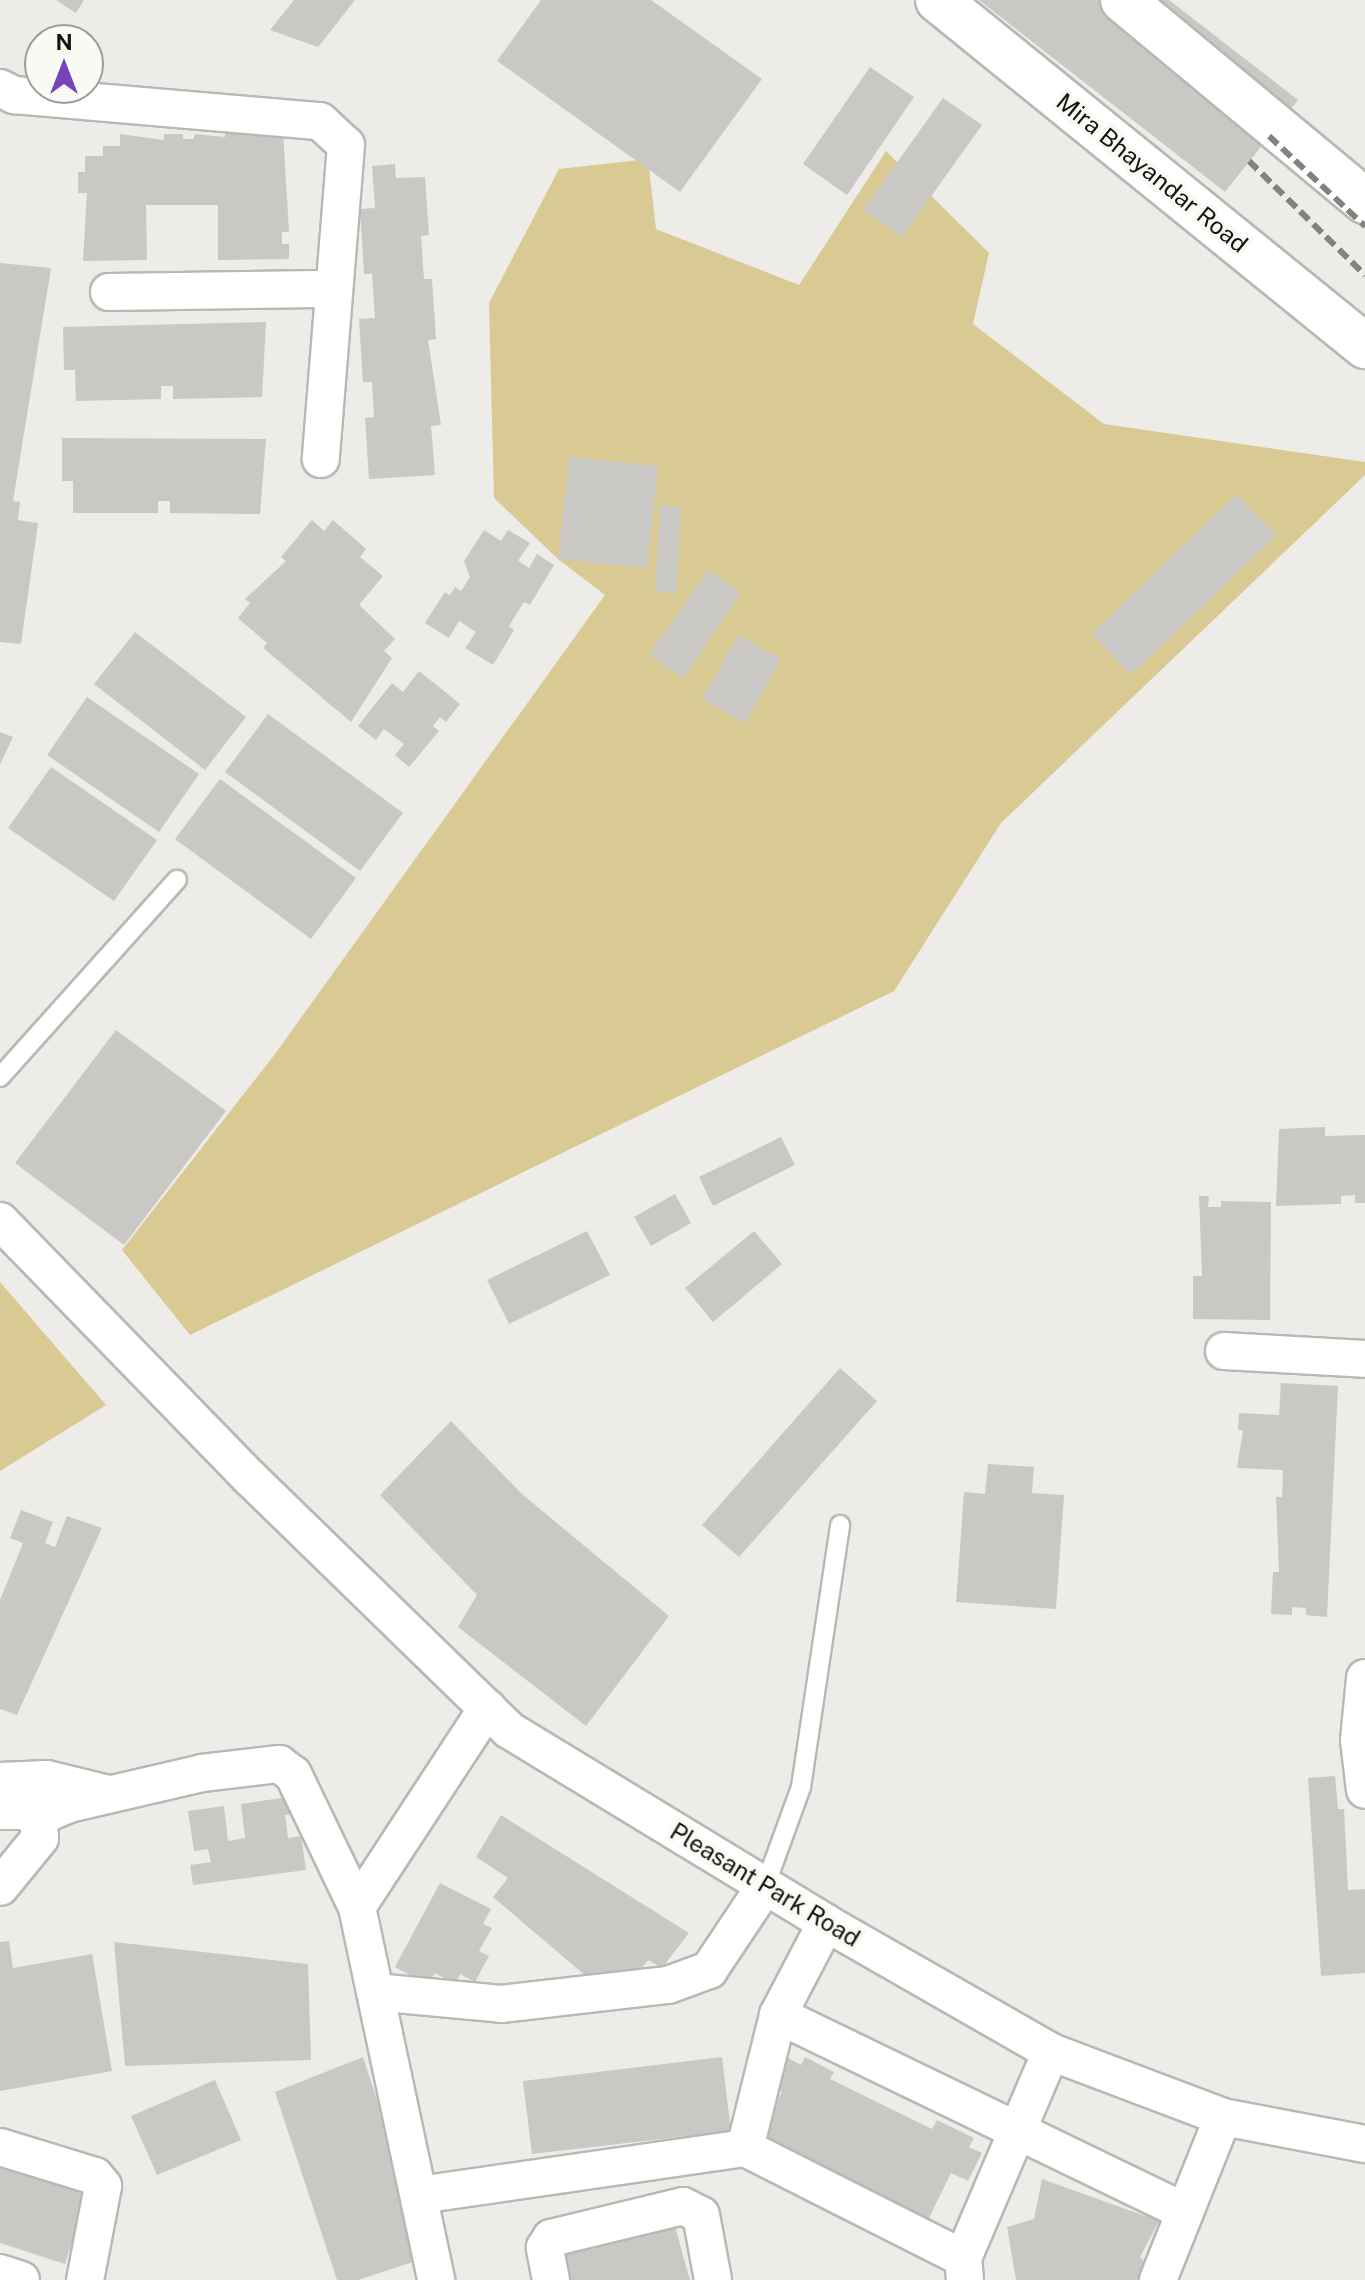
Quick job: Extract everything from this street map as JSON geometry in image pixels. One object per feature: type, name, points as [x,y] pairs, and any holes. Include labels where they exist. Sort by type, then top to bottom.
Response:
[{"type":"main road","name":"Mira Bhayandar Road","points":[[938,0],[1365,346]]},
{"type":"main road","points":[[1123,0],[1365,201]]},
{"type":"street","points":[[0,88],[14,95],[320,121],[346,145],[321,459]]},
{"type":"street","points":[[109,292],[334,289]]},
{"type":"street","name":"Pleasant Park Road","points":[[0,1221],[250,1478],[509,1730],[826,1923],[1051,2052],[1223,2117],[1365,2144]]},
{"type":"street","points":[[1224,1351],[1365,1359]]},
{"type":"street","points":[[1365,1678],[1359,1740],[1365,1790]]},
{"type":"street","points":[[357,1907],[487,1708]]},
{"type":"street","points":[[35,1818],[111,1794],[202,1773],[279,1764],[293,1774],[357,1907],[436,2280]]},
{"type":"street","points":[[0,1781],[47,1779],[111,1794]]},
{"type":"street","points":[[0,1811],[29,1811],[39,1824],[36,1846],[0,1887]]},
{"type":"street","points":[[375,1992],[501,2004],[668,1985],[709,1970],[765,1886]]},
{"type":"street","points":[[745,2148],[778,2015],[826,1923]]},
{"type":"street","points":[[778,2015],[1016,2135],[1185,2212]]},
{"type":"street","points":[[419,2195],[745,2148],[964,2269],[1051,2052]]},
{"type":"street","points":[[1158,2280],[1223,2117]]},
{"type":"street","points":[[0,2147],[95,2176],[103,2186],[85,2280]]},
{"type":"street","points":[[551,2280],[545,2248],[551,2238],[683,2206],[701,2215],[713,2280]]},
{"type":"street","points":[[0,2273],[21,2280]]},
{"type":"lane","points":[[0,1077],[177,880]]},
{"type":"lane","points":[[765,1886],[801,1787],[840,1525]]},
{"type":"shaded area","points":[[886,151],[989,253],[973,324],[1104,424],[1365,462],[1365,475],[1001,823],[894,991],[190,1335],[122,1250],[275,1054],[605,595],[558,559],[494,498],[489,303],[559,169],[648,159],[656,229],[799,285]]},
{"type":"shaded area","points":[[0,1282],[106,1405],[0,1471]]},
{"type":"building","points":[[56,0],[84,0],[76,13]]},
{"type":"building","points":[[294,0],[355,0],[318,47],[270,30]]},
{"type":"building","points":[[541,0],[651,0],[762,79],[680,192],[497,61]]},
{"type":"building","points":[[979,0],[1169,0],[1298,100],[1225,192]]},
{"type":"building","points":[[870,67],[914,97],[847,195],[803,164]]},
{"type":"building","points":[[943,98],[982,125],[902,237],[863,210]]},
{"type":"building","points":[[225,131],[247,131],[248,136],[283,131],[289,232],[282,232],[282,244],[289,244],[289,259],[218,260],[218,205],[146,205],[147,260],[83,261],[87,193],[78,193],[78,172],[85,172],[85,156],[103,156],[103,146],[120,146],[120,134],[164,140],[164,134],[183,134],[183,139],[194,139],[194,134],[225,137]]},
{"type":"building","points":[[395,164],[396,178],[425,177],[429,235],[421,236],[424,279],[432,279],[436,339],[428,340],[441,425],[431,426],[435,475],[369,479],[365,418],[374,417],[372,382],[363,382],[359,319],[375,318],[372,274],[364,274],[360,209],[375,208],[372,166]]},
{"type":"building","points":[[0,263],[51,268],[13,501],[20,502],[18,520],[38,523],[21,644],[0,642]]},
{"type":"building","points":[[266,322],[262,397],[173,399],[173,386],[161,386],[161,399],[76,401],[75,370],[64,370],[63,327]]},
{"type":"building","points":[[62,438],[266,439],[260,514],[170,513],[170,501],[158,501],[158,513],[73,513],[73,481],[62,481]]},
{"type":"building","points":[[569,457],[658,466],[647,568],[558,559]]},
{"type":"building","points":[[1237,494],[1277,535],[1131,675],[1091,634]]},
{"type":"building","points":[[660,505],[681,507],[676,593],[655,591]]},
{"type":"building","points":[[312,520],[324,531],[333,520],[366,549],[360,557],[383,576],[359,605],[395,639],[384,651],[392,658],[351,722],[263,648],[267,643],[238,618],[250,603],[245,599],[286,561],[281,557]]},
{"type":"building","points":[[484,530],[501,541],[508,530],[530,543],[518,561],[529,568],[537,554],[554,565],[530,605],[524,602],[509,626],[514,630],[493,665],[465,648],[476,632],[459,621],[449,638],[425,623],[445,592],[450,595],[455,587],[461,591],[470,577],[464,561]]},
{"type":"building","points":[[708,570],[741,593],[683,678],[649,655]]},
{"type":"building","points":[[135,632],[246,717],[205,770],[94,684]]},
{"type":"building","points":[[738,635],[781,659],[745,723],[702,699]]},
{"type":"building","points":[[419,671],[460,704],[446,722],[440,717],[433,726],[439,731],[409,767],[395,755],[404,744],[384,729],[376,740],[358,726],[392,683],[403,692]]},
{"type":"building","points":[[87,697],[199,774],[159,832],[47,755]]},
{"type":"building","points":[[268,714],[403,813],[360,871],[225,772]]},
{"type":"building","points":[[0,732],[13,737],[0,765]]},
{"type":"building","points":[[51,767],[157,840],[114,901],[8,828]]},
{"type":"building","points":[[220,779],[356,878],[311,939],[175,839]]},
{"type":"building","points":[[116,1030],[226,1111],[124,1245],[15,1163]]},
{"type":"building","points":[[1325,1127],[1325,1136],[1365,1135],[1365,1203],[1355,1203],[1355,1195],[1341,1196],[1341,1204],[1276,1206],[1279,1129]]},
{"type":"building","points":[[781,1137],[795,1165],[713,1206],[699,1177]]},
{"type":"building","points":[[675,1194],[691,1223],[651,1246],[634,1217]]},
{"type":"building","points":[[1199,1196],[1209,1196],[1208,1207],[1221,1207],[1221,1201],[1271,1202],[1270,1320],[1193,1319],[1193,1276],[1202,1276]]},
{"type":"building","points":[[587,1231],[610,1275],[509,1324],[487,1280]]},
{"type":"building","points":[[754,1231],[782,1264],[713,1322],[685,1288]]},
{"type":"building","points":[[840,1368],[877,1401],[739,1557],[702,1525]]},
{"type":"building","points":[[1281,1383],[1338,1386],[1327,1617],[1306,1615],[1306,1608],[1292,1607],[1292,1615],[1271,1614],[1273,1572],[1279,1572],[1276,1497],[1282,1497],[1283,1470],[1237,1468],[1243,1430],[1238,1430],[1239,1413],[1279,1415]]},
{"type":"building","points":[[451,1421],[522,1494],[669,1616],[586,1726],[458,1627],[477,1595],[380,1495]]},
{"type":"building","points":[[988,1464],[1034,1467],[1032,1493],[1064,1495],[1056,1609],[956,1602],[964,1492],[985,1494]]},
{"type":"building","points":[[21,1510],[53,1522],[45,1543],[55,1547],[67,1516],[102,1528],[17,1715],[0,1709],[0,1600],[23,1543],[10,1538]]},
{"type":"building","points":[[1335,1776],[1338,1809],[1344,1809],[1348,1890],[1365,1889],[1365,1973],[1321,1976],[1308,1778]]},
{"type":"building","points":[[295,1796],[298,1814],[285,1815],[288,1838],[301,1836],[306,1870],[193,1885],[190,1865],[211,1862],[208,1849],[194,1851],[188,1811],[224,1806],[228,1841],[245,1838],[241,1804]]},
{"type":"building","points":[[501,1815],[689,1933],[662,1968],[648,1960],[635,1977],[594,1983],[493,1897],[508,1878],[476,1857]]},
{"type":"building","points":[[440,1883],[491,1909],[483,1924],[492,1928],[479,1951],[489,1956],[475,1982],[460,1974],[455,1984],[435,1973],[428,1985],[395,1967]]},
{"type":"building","points":[[9,1941],[13,1968],[92,1954],[112,2071],[0,2091],[0,1942]]},
{"type":"building","points":[[114,1942],[308,1964],[311,2060],[125,2066]]},
{"type":"building","points":[[363,2057],[428,2257],[358,2280],[337,2280],[275,2092]]},
{"type":"building","points":[[722,2057],[731,2131],[532,2154],[523,2081]]},
{"type":"building","points":[[786,2057],[801,2065],[805,2057],[834,2072],[830,2079],[932,2129],[937,2120],[974,2138],[969,2147],[982,2153],[968,2181],[951,2173],[922,2232],[754,2149],[782,2092],[772,2087]]},
{"type":"building","points":[[215,2080],[241,2140],[157,2175],[131,2116]]},
{"type":"building","points":[[0,2157],[90,2186],[65,2264],[0,2243]]},
{"type":"building","points":[[1042,2179],[1159,2221],[1140,2257],[1155,2275],[1150,2280],[1016,2280],[1007,2227],[1034,2219]]},
{"type":"building","points":[[672,2216],[690,2280],[564,2280],[555,2248],[589,2239],[592,2249],[651,2233],[648,2223]]},
{"type":"railway","points":[[1269,136],[1365,226]]},
{"type":"railway","points":[[1249,161],[1365,275]]}]
